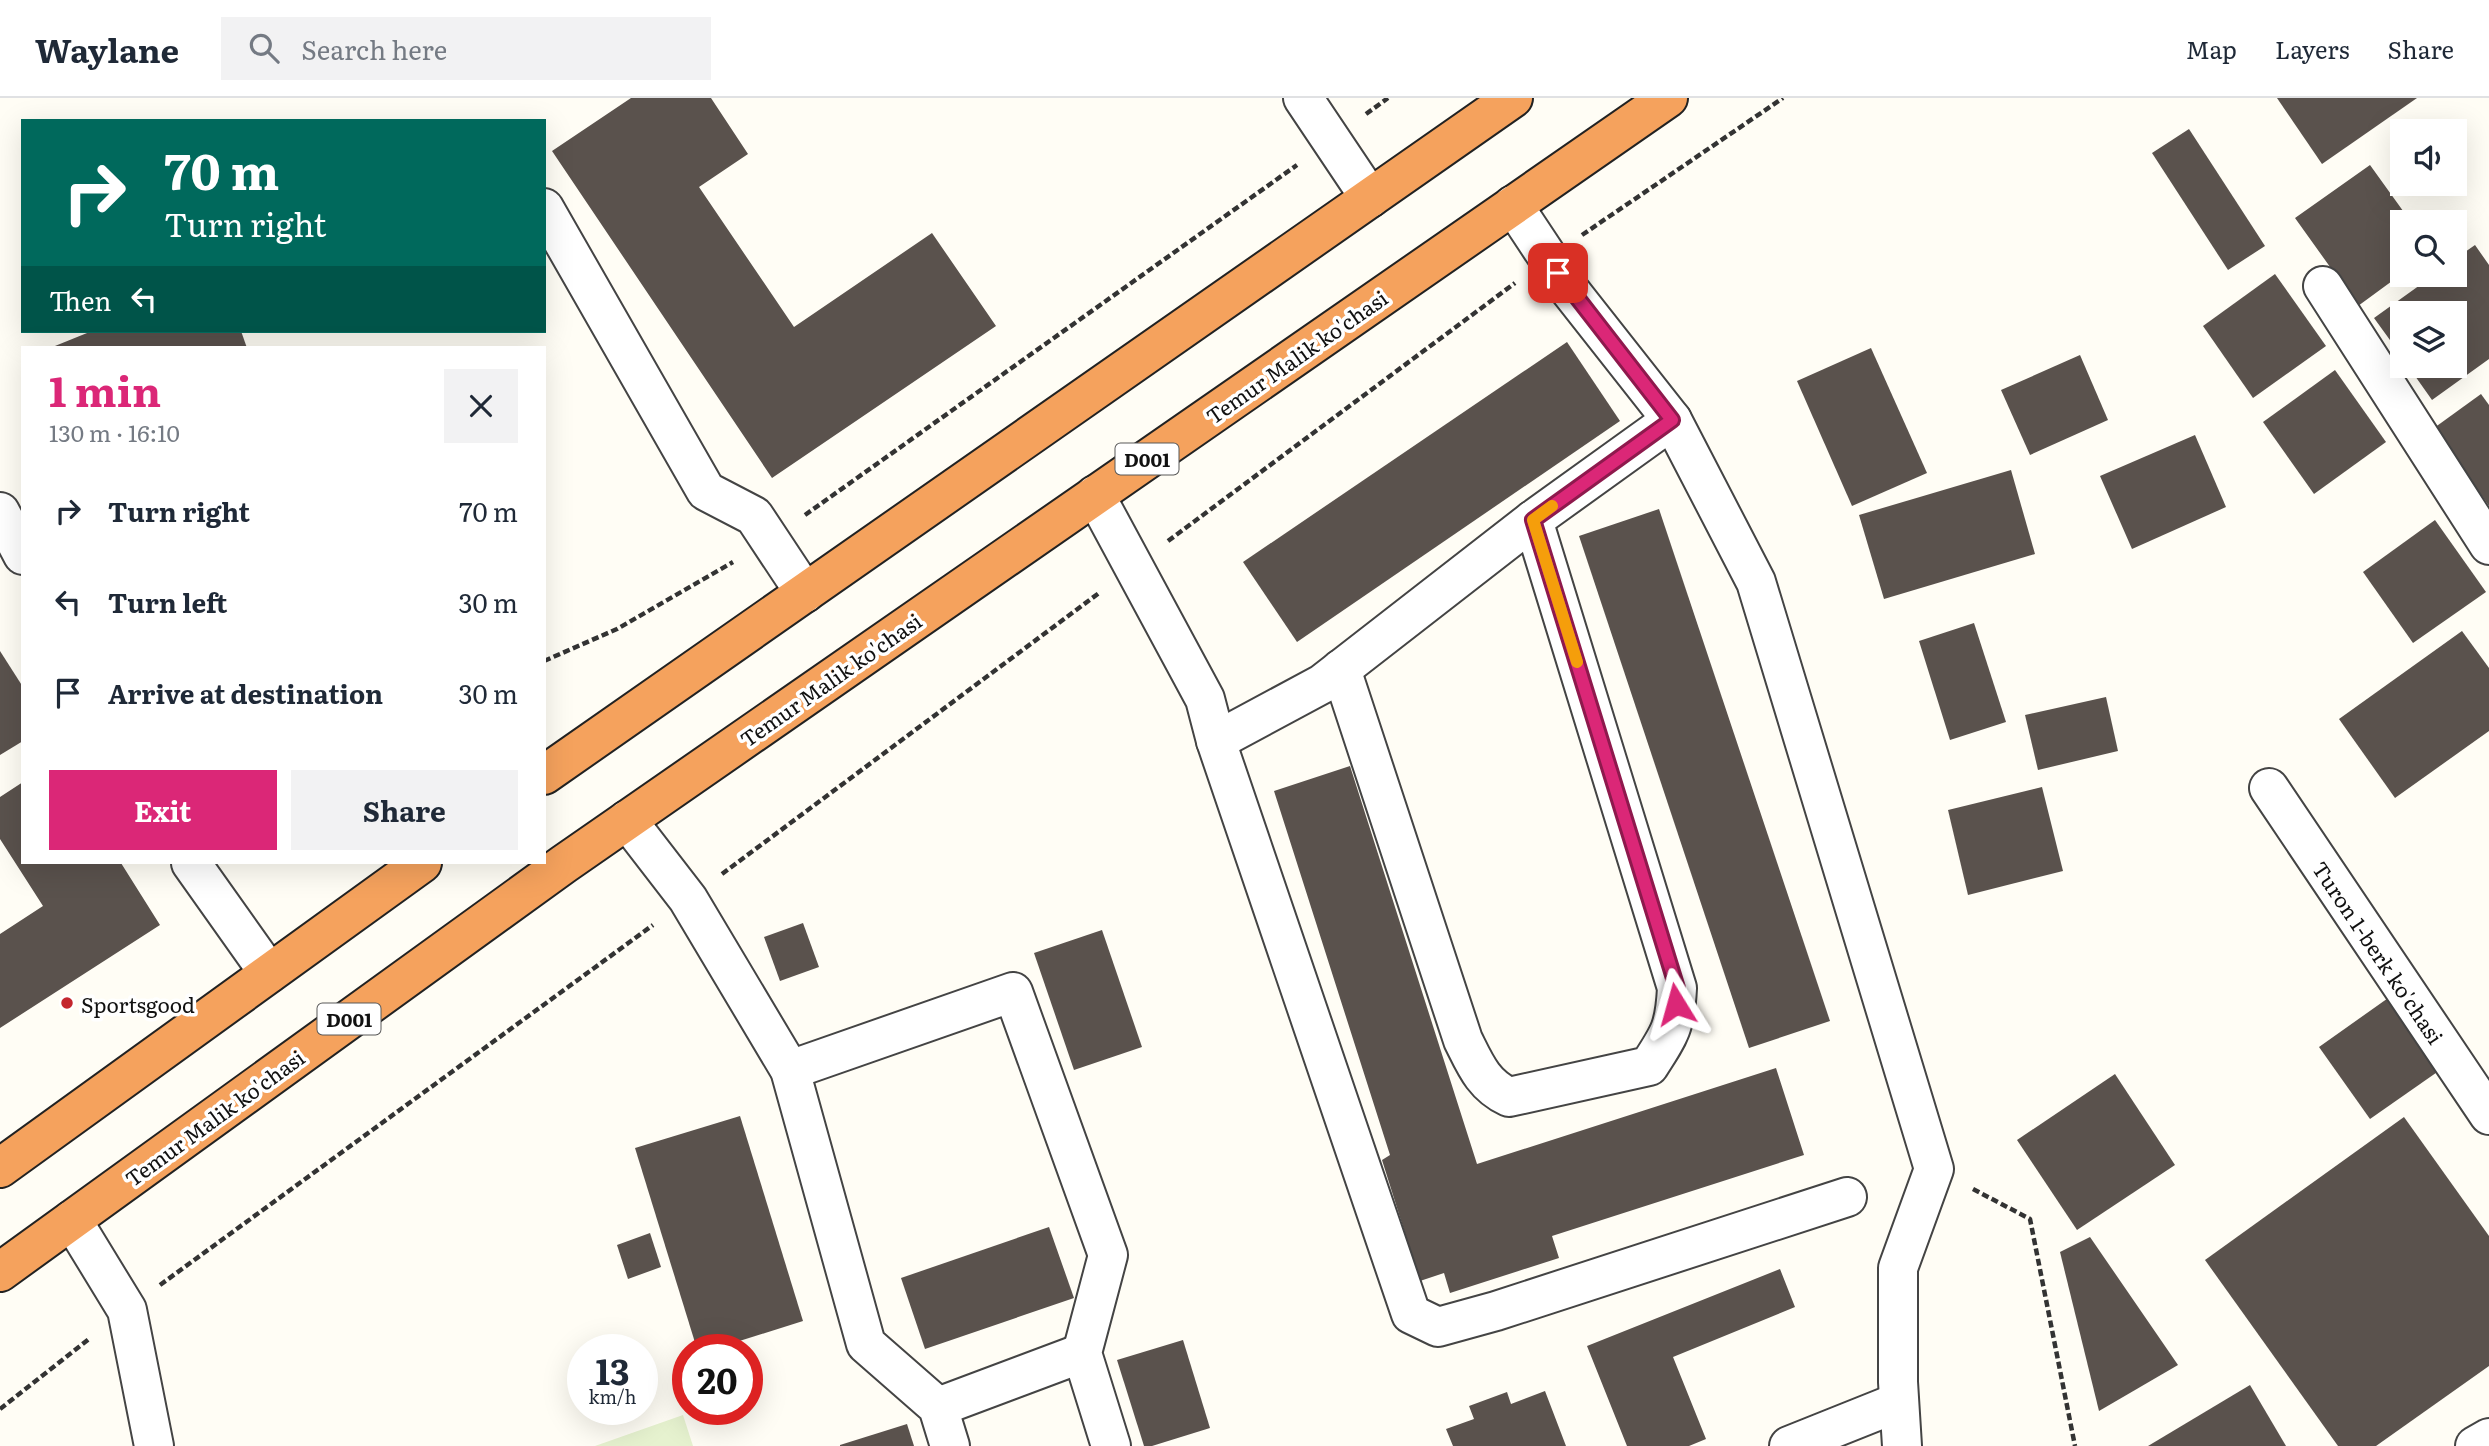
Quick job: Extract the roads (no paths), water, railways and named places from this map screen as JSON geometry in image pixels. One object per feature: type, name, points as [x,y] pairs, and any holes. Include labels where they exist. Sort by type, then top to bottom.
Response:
[{"type":"highway","points":[[546,774],[1513,98]]},
{"type":"highway","name":"Temur Malik ko'chasi","points":[[0,1272],[553,872],[1668,98]]},
{"type":"highway","points":[[0,1168],[421,864]]},
{"type":"street","points":[[1303,98],[1370,198]]},
{"type":"street","points":[[1513,205],[1568,288],[1672,420],[1756,582],[1934,1169],[1898,1268],[1902,1446]]},
{"type":"street","points":[[546,211],[706,491],[754,516],[805,593]]},
{"type":"street","points":[[2323,286],[2489,545]]},
{"type":"street","points":[[1216,741],[1322,684],[1533,520],[1672,420]]},
{"type":"street","points":[[1095,495],[1205,699],[1216,741],[1411,1314],[1438,1327],[1450,1324],[1847,1197]]},
{"type":"street","points":[[0,512],[21,551]]},
{"type":"street","points":[[1341,669],[1463,1040],[1480,1073],[1495,1090],[1509,1097],[1649,1066],[1676,1019],[1677,988],[1533,520]]},
{"type":"street","name":"Turon 1-berk ko'chasi","points":[[2269,788],[2489,1115]]},
{"type":"street","points":[[627,820],[688,899],[790,1070],[866,1344],[938,1407],[950,1446]]},
{"type":"street","points":[[192,864],[269,974]]},
{"type":"street","points":[[790,1070],[1013,992],[1108,1255],[1082,1353],[1111,1446]]},
{"type":"street","points":[[72,1220],[127,1310],[155,1446]]},
{"type":"street","points":[[938,1407],[1082,1353]]},
{"type":"street","points":[[1789,1446],[1899,1402]]},
{"type":"street","points":[[2475,1446],[2489,1438]]},
{"type":"place","name":"Sportsgood","points":[[67,1003]]}]
